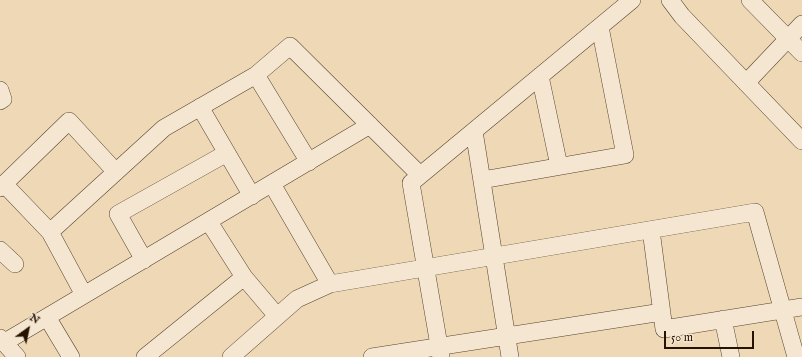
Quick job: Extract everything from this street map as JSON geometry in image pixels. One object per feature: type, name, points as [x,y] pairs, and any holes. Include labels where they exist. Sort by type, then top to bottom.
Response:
[{"type":"street","points":[[440,352],[411,183],[632,0]]},
{"type":"street","points":[[670,0],[682,16],[802,141]]},
{"type":"street","points":[[750,0],[802,53]]},
{"type":"street","points":[[746,83],[802,24]]},
{"type":"street","points":[[482,180],[625,155],[600,27]]},
{"type":"street","points":[[50,232],[164,128],[256,75],[290,46],[420,175]]},
{"type":"street","points":[[256,75],[308,162]]},
{"type":"street","points":[[540,76],[559,166]]},
{"type":"street","points":[[0,90],[3,99],[0,101]]},
{"type":"street","points":[[200,107],[252,196]]},
{"type":"street","points":[[84,295],[50,232],[2,186],[69,120],[116,172]]},
{"type":"street","points":[[17,357],[3,340],[47,317],[370,125]]},
{"type":"street","points":[[474,131],[510,357]]},
{"type":"street","points":[[144,260],[118,214],[227,153]]},
{"type":"street","points":[[272,184],[330,284]]},
{"type":"street","points":[[231,357],[297,299],[330,284],[755,212],[796,357]]},
{"type":"street","points":[[209,222],[244,277],[278,316]]},
{"type":"street","points":[[651,230],[664,329],[802,307]]},
{"type":"street","points":[[0,250],[15,264]]},
{"type":"street","points":[[145,357],[244,277]]},
{"type":"street","points":[[372,357],[440,352],[506,336],[662,312]]},
{"type":"street","points":[[47,317],[71,357]]},
{"type":"street","points":[[723,319],[731,357]]}]
